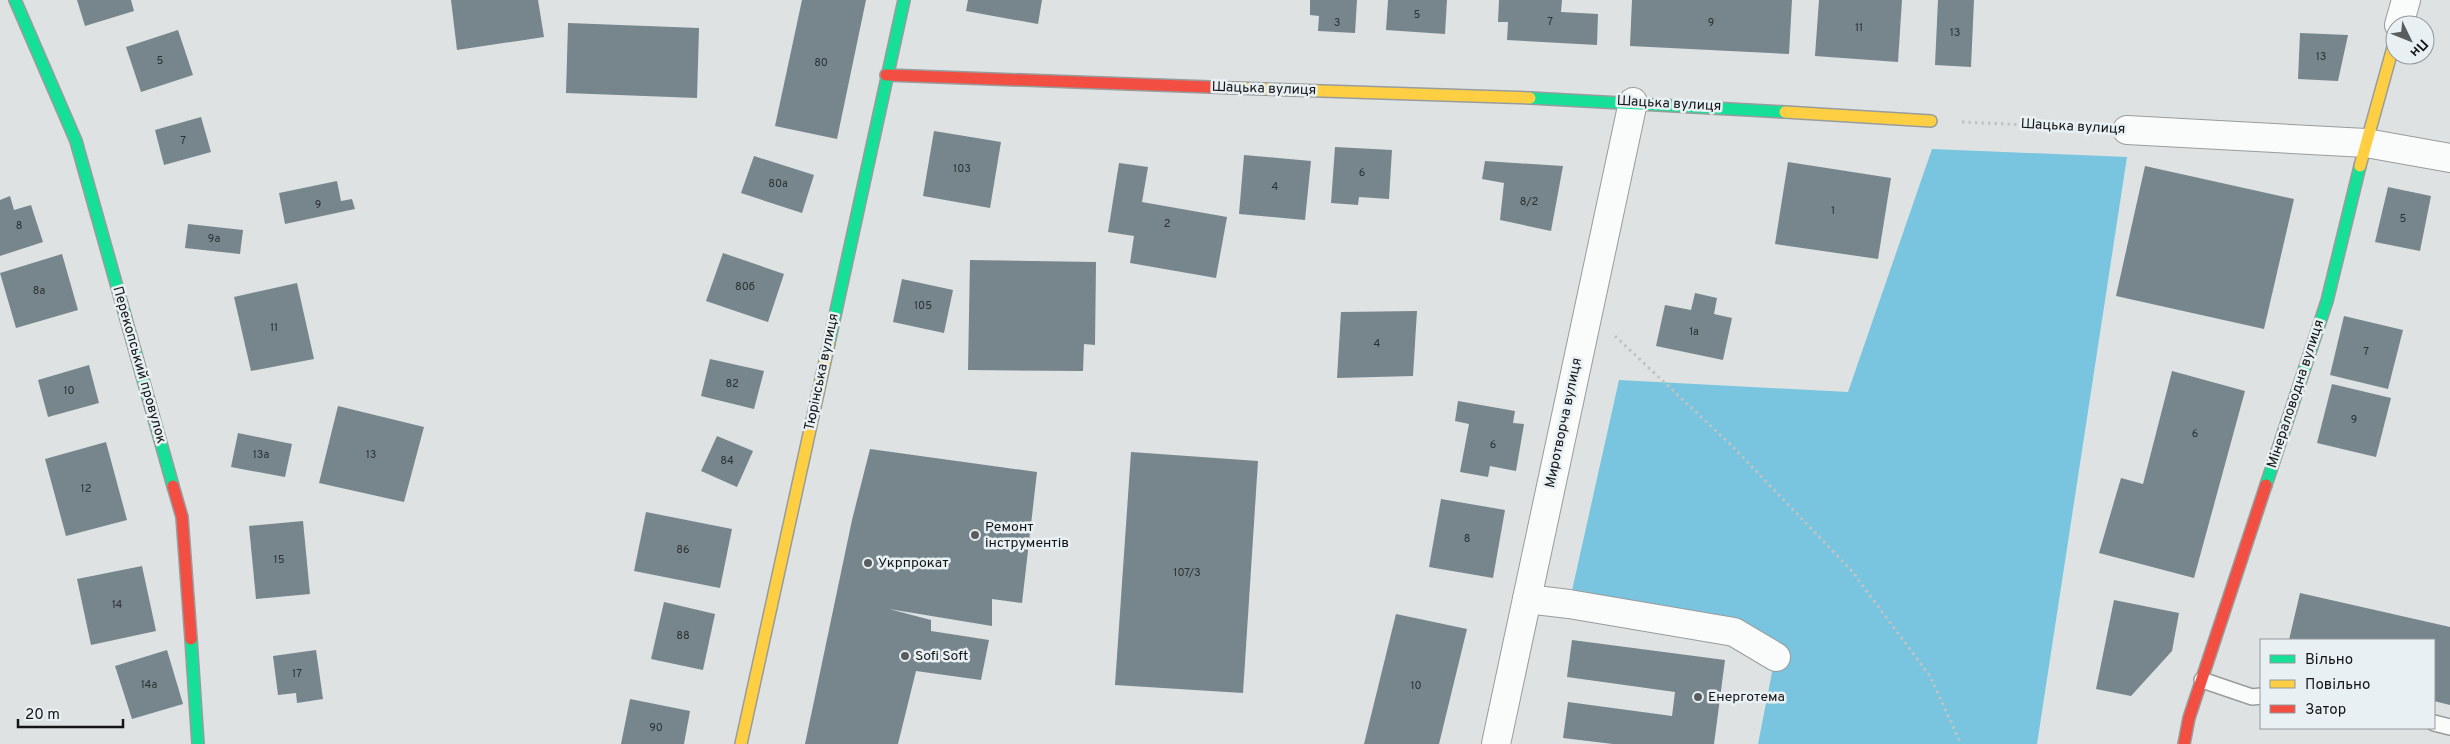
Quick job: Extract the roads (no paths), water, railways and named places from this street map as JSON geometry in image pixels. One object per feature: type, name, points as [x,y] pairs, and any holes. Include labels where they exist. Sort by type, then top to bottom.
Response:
[{"type":"street","name":"Перекопський провулок","points":[[15,0],[76,141],[182,517],[198,744]]},
{"type":"street","name":"Тюрінська вулиця","points":[[741,744],[886,75],[904,0]]},
{"type":"street","points":[[2402,15],[2406,0]]},
{"type":"street","name":"Мінераловодна вулиця","points":[[2184,744],[2189,718],[2327,301],[2366,144],[2388,65]]},
{"type":"street","name":"Шацька вулиця","points":[[886,75],[1632,102],[1931,121]]},
{"type":"street","name":"Миротворча вулиця","points":[[1496,744],[1632,102]]},
{"type":"street","name":"Шацька вулиця","points":[[2127,130],[2366,144],[2450,158]]},
{"type":"street","points":[[1527,599],[1569,604],[1734,632],[1776,657]]},
{"type":"lane","points":[[2202,680],[2252,697],[2260,696]]},
{"type":"lane","points":[[2435,722],[2450,727]]},
{"type":"place","name":"Ремонт інструментів","points":[[975,535]]},
{"type":"place","name":"Укрпрокат","points":[[868,563]]},
{"type":"place","name":"Sofi Soft","points":[[905,656]]},
{"type":"place","name":"Енерготема","points":[[1698,697]]}]
